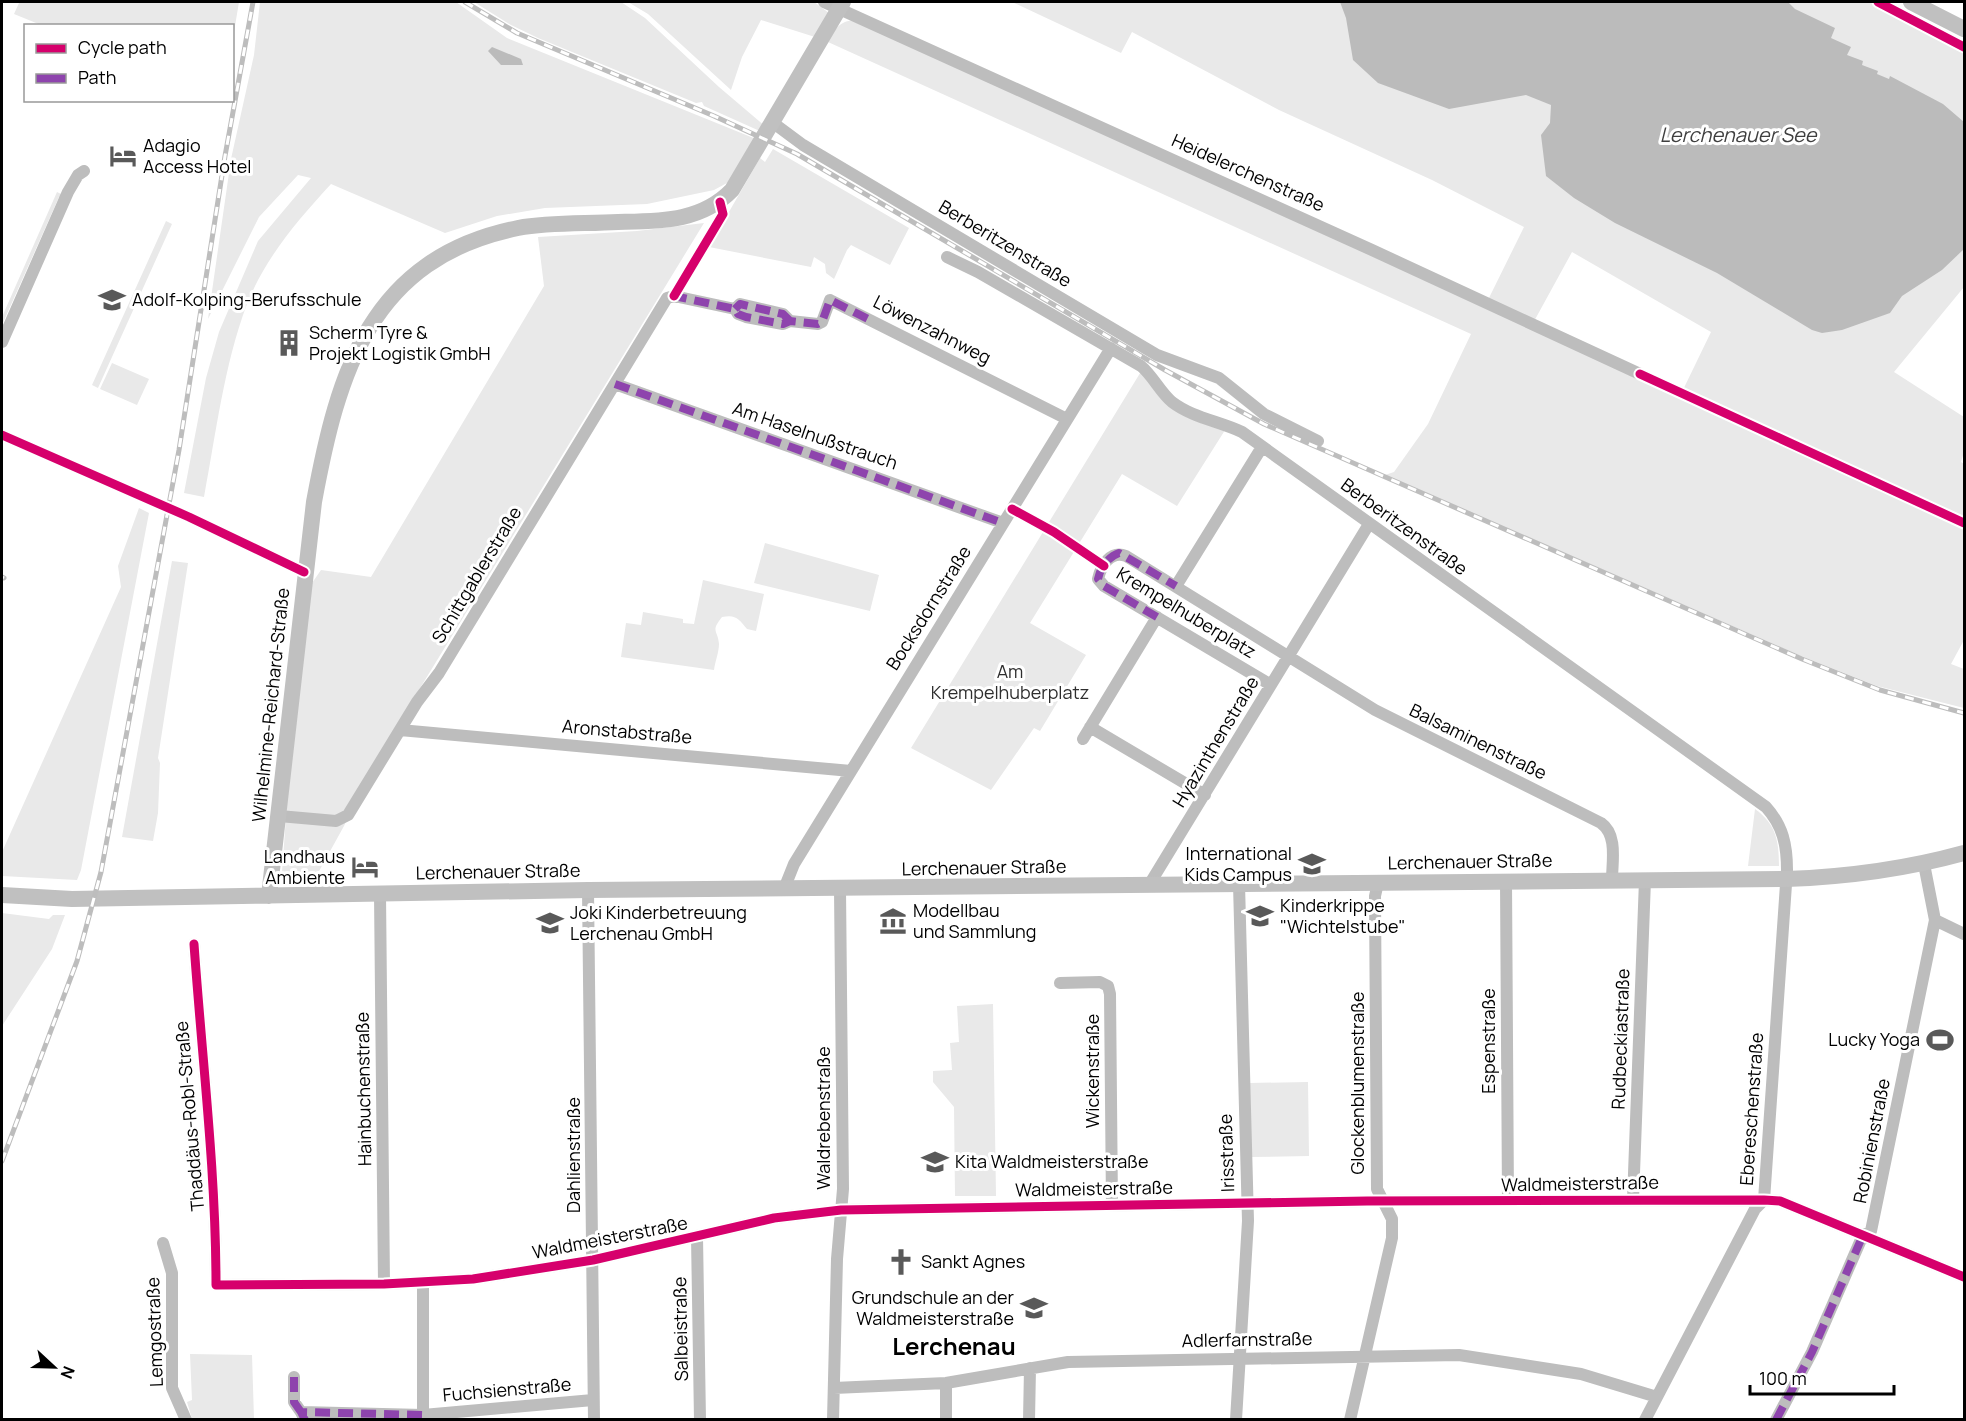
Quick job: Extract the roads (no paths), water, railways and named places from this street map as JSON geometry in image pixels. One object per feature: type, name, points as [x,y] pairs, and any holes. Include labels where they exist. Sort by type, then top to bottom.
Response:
[{"type":"main road","points":[[1911,2],[1965,29]]},
{"type":"main road","name":"Wilhelmine-Reichard-Straße","points":[[270,896],[314,502],[323,453],[343,378],[363,334],[392,296],[429,265],[477,240],[534,226],[670,220],[707,211],[732,190],[772,122],[835,4]]},
{"type":"main road","name":"Lerchenauer Straße","points":[[2,895],[72,899],[588,890],[1786,879],[1843,876],[1924,864],[1965,853]]},
{"type":"street","name":"Heidelerchenstraße","points":[[835,4],[1640,374]]},
{"type":"street","name":"Berberitzenstraße","points":[[772,122],[803,145],[1156,355],[1219,378],[1264,414],[1318,441]]},
{"type":"street","points":[[2,342],[68,192],[78,175],[84,171]]},
{"type":"street","name":"Berberitzenstraße","points":[[947,257],[978,272],[1141,366],[1172,401],[1199,416],[1242,432],[1766,807],[1777,819],[1787,844],[1786,879]]},
{"type":"street","name":"Schittgablerstraße","points":[[279,816],[342,820],[348,814],[400,730],[439,673],[667,298],[674,296]]},
{"type":"street","name":"Löwenzahnweg","points":[[674,296],[735,309],[738,314],[746,318],[773,323],[790,321],[818,324],[822,322],[830,300],[1067,419]]},
{"type":"street","name":"Bocksdornstraße","points":[[784,889],[794,864],[1111,348]]},
{"type":"street","name":"Am Haselnußstrauch","points":[[615,384],[1003,523]]},
{"type":"street","points":[[1176,586],[1262,447]]},
{"type":"street","name":"Hyazinthenstraße","points":[[1149,885],[1369,524]]},
{"type":"street","name":"Krempelhuberplatz","points":[[1271,685],[1104,586],[1098,579],[1104,566],[1111,555],[1119,553],[1289,656]]},
{"type":"street","points":[[1083,739],[1157,617]]},
{"type":"street","name":"Balsaminenstraße","points":[[1289,656],[1397,723],[1601,823],[1608,828],[1612,837],[1612,880]]},
{"type":"street","points":[[1090,727],[1205,795]]},
{"type":"street","name":"Aronstabstraße","points":[[400,730],[851,771]]},
{"type":"street","points":[[1924,864],[1935,920],[1965,934]]},
{"type":"street","name":"Ebereschenstraße","points":[[1645,1419],[1755,1209],[1764,1200],[1786,879]]},
{"type":"street","name":"Rudbeckiastraße","points":[[1633,1200],[1645,880]]},
{"type":"street","name":"Espenstraße","points":[[1506,881],[1508,1201]]},
{"type":"street","name":"Glockenblumenstraße","points":[[1350,1419],[1392,1238],[1392,1219],[1377,1189],[1375,896],[1378,883]]},
{"type":"street","name":"Irisstraße","points":[[1236,1419],[1246,1204],[1239,884]]},
{"type":"street","name":"Waldrebenstraße","points":[[833,1419],[837,1259],[843,1179],[840,889]]},
{"type":"street","name":"Dahlienstraße","points":[[588,890],[594,1419]]},
{"type":"street","name":"Hainbuchenstraße","points":[[380,894],[384,1284]]},
{"type":"street","name":"Robinienstraße","points":[[1776,1419],[1812,1352],[1863,1235],[1871,1232],[1935,920]]},
{"type":"street","name":"Thaddäus-Robl-Straße","points":[[194,944],[204,1087],[214,1184],[216,1286]]},
{"type":"street","name":"Wickenstraße","points":[[1060,982],[1100,982],[1108,986],[1110,994],[1112,1205]]},
{"type":"street","name":"Waldmeisterstraße","points":[[216,1286],[384,1284],[473,1279],[593,1260],[774,1218],[841,1210],[1633,1200],[1780,1201],[1965,1277]]},
{"type":"street","name":"Salbeistraße","points":[[697,1237],[700,1419]]},
{"type":"street","name":"Lemgostraße","points":[[163,1242],[172,1273],[172,1388],[186,1419]]},
{"type":"street","points":[[423,1282],[423,1417]]},
{"type":"street","name":"Adlerfarnstraße","points":[[834,1388],[946,1383],[1068,1362],[1459,1355],[1507,1360],[1581,1374],[1657,1397]]},
{"type":"street","points":[[1029,1419],[1030,1368]]},
{"type":"street","points":[[294,1377],[294,1402],[303,1416]]},
{"type":"street","points":[[946,1383],[946,1419]]},
{"type":"street","name":"Fuchsienstraße","points":[[303,1416],[423,1417],[593,1400]]},
{"type":"water","name":"Lerchenauer See","points":[[1340,2],[1788,2],[1795,9],[1835,28],[1831,38],[1851,47],[1847,55],[1863,61],[1862,65],[1878,71],[1877,74],[1889,79],[1890,76],[1943,104],[1964,122],[1964,249],[1942,270],[1902,296],[1890,313],[1842,330],[1822,333],[1812,330],[1717,273],[1615,223],[1574,198],[1546,176],[1541,135],[1550,123],[1551,105],[1526,95],[1449,109],[1378,83],[1353,60],[1346,18]]},
{"type":"water","points":[[492,47],[521,59],[523,65],[501,65],[488,51]]},
{"type":"railway","points":[[2,1161],[77,961],[101,872],[179,450],[225,156],[253,2]]},
{"type":"railway","points":[[465,2],[517,33],[714,116],[797,154],[1165,370],[1264,424],[1802,659],[1880,690],[1964,713]]},
{"type":"place","name":"Adagio Access Hotel","points":[[123,156]]},
{"type":"place","name":"Adolf-Kolping-Berufsschule","points":[[112,300]]},
{"type":"place","name":"Scherm Tyre & Projekt Logistik GmbH","points":[[289,343]]},
{"type":"place","name":"International Kids Campus","points":[[1312,864]]},
{"type":"place","name":"Landhaus Ambiente","points":[[365,867]]},
{"type":"place","name":"Kinderkrippe \"Wichtelstube\"","points":[[1260,916]]},
{"type":"place","name":"Modellbau und Sammlung","points":[[893,921]]},
{"type":"place","name":"Joki Kinderbetreuung Lerchenau GmbH","points":[[550,923]]},
{"type":"place","name":"Lucky Yoga","points":[[1940,1040]]},
{"type":"place","name":"Kita Waldmeisterstraße","points":[[935,1162]]},
{"type":"place","name":"Sankt Agnes","points":[[901,1262]]},
{"type":"place","name":"Grundschule an der Waldmeisterstraße","points":[[1034,1308]]},
{"type":"district","name":"Lerchenau","points":[[954,1347]]},
{"type":"park label","name":"Am Krempelhuberplatz","points":[[1010,682]]}]
